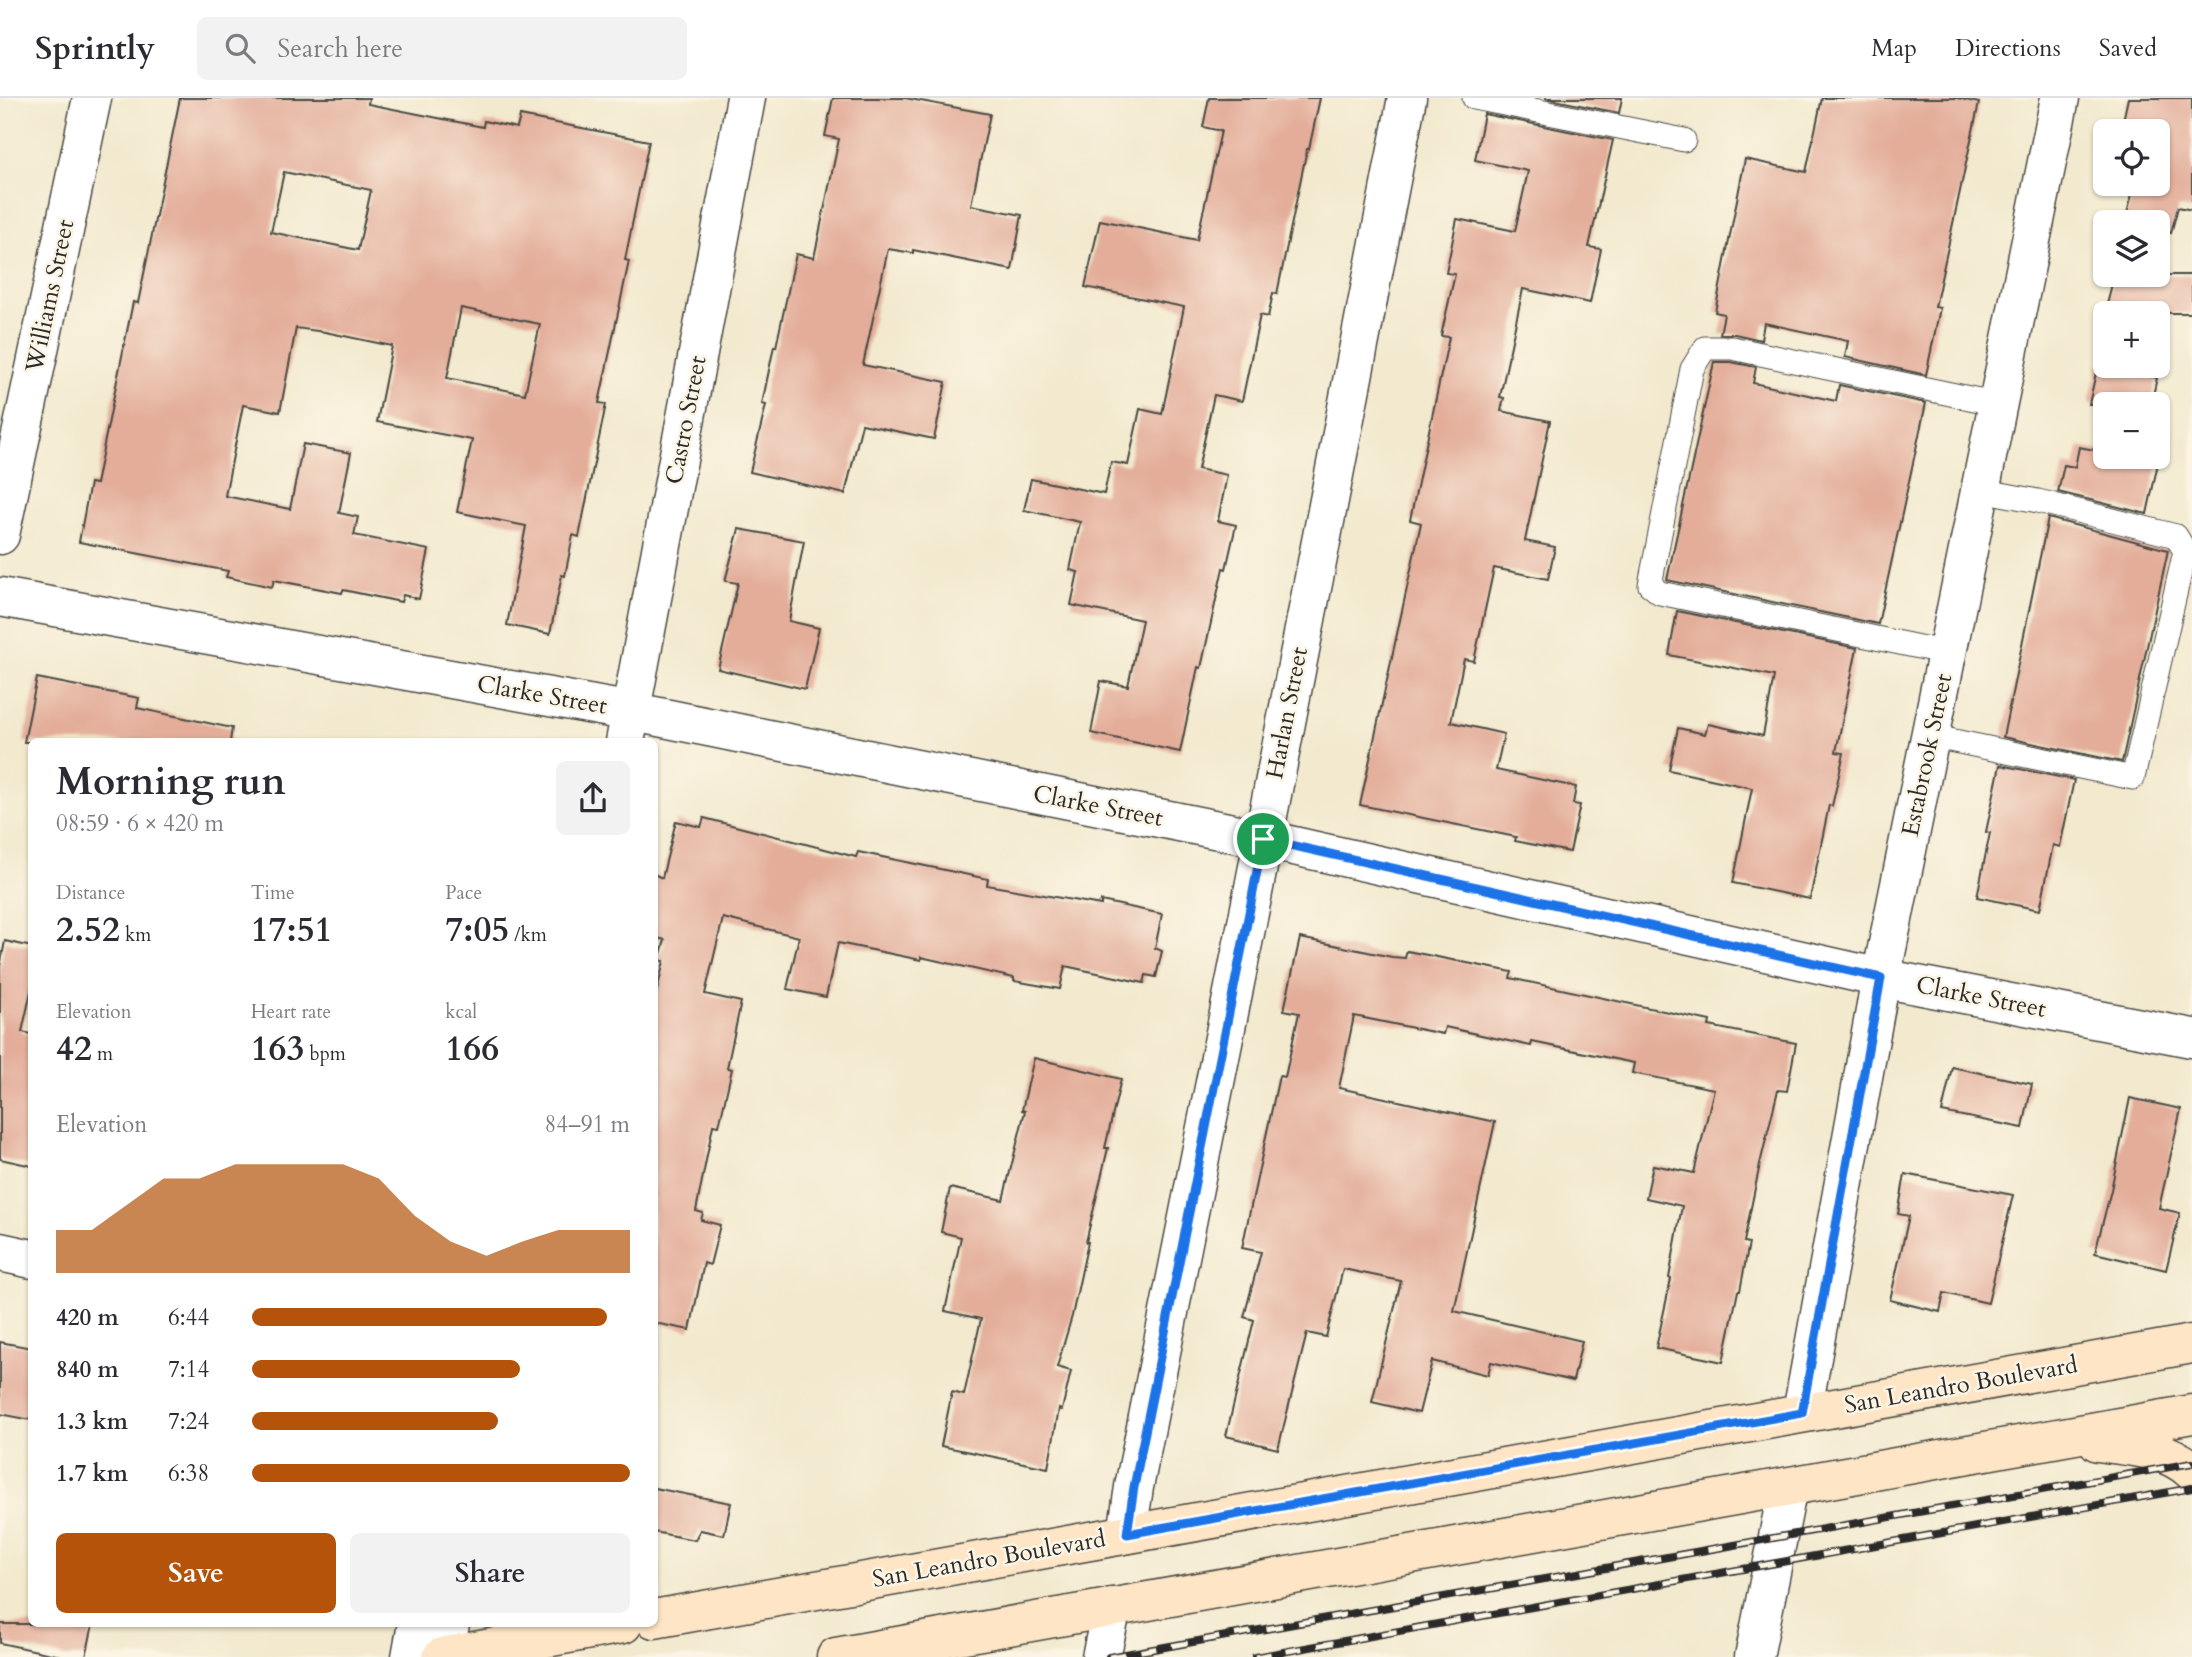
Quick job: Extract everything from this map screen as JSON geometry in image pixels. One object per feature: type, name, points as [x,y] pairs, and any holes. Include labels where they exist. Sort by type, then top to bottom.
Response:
[{"type":"main road","name":"San Leandro Boulevard","points":[[658,1618],[2192,1344]]},
{"type":"main road","points":[[836,1657],[2192,1414]]},
{"type":"main road","points":[[2068,1437],[2163,1452],[2184,1463],[2192,1471]]},
{"type":"main road","points":[[443,1657],[593,1627]]},
{"type":"main road","points":[[557,1657],[597,1627]]},
{"type":"street","name":"Williams Street","points":[[0,535],[92,98]]},
{"type":"street","name":"Castro Street","points":[[629,727],[746,98]]},
{"type":"street","name":"Harlan Street","points":[[1127,1534],[1134,1487],[1251,903],[1407,98]]},
{"type":"street","name":"Estabrook Street","points":[[1802,1413],[1881,978],[2060,98]]},
{"type":"street","name":"Clarke Street","points":[[0,597],[629,727],[1263,839],[1881,978],[2192,1038]]},
{"type":"street","points":[[0,1252],[28,1258]]},
{"type":"street","points":[[1754,1657],[1788,1487]]},
{"type":"street","points":[[1101,1657],[1112,1607]]},
{"type":"street","points":[[411,1657],[416,1627]]},
{"type":"street","points":[[443,1657],[449,1627]]},
{"type":"lane","points":[[1474,98],[1684,140]]},
{"type":"lane","points":[[1948,653],[1660,593],[1650,585],[1692,369],[1705,348],[1732,348],[1998,404]]},
{"type":"lane","points":[[1930,736],[2133,778],[2185,551],[2176,536],[1980,489]]},
{"type":"building","points":[[180,98],[369,98],[368,104],[483,127],[484,121],[517,128],[520,116],[649,141],[625,260],[629,261],[599,403],[606,404],[579,537],[573,535],[550,634],[507,625],[526,526],[457,512],[472,440],[377,422],[392,346],[325,332],[296,328],[280,412],[243,405],[225,496],[290,509],[303,444],[351,453],[339,513],[358,517],[354,535],[429,550],[419,599],[403,595],[401,602],[274,580],[272,587],[226,577],[228,571],[79,542],[90,483],[96,484],[133,302],[138,303]],"holes":[[[284,172],[371,190],[358,250],[271,232]],[[461,308],[540,324],[525,394],[447,378]]]},
{"type":"building","points":[[833,98],[905,98],[990,114],[971,205],[1022,215],[1012,270],[913,250],[913,253],[888,249],[863,365],[946,382],[934,439],[862,424],[845,494],[750,472],[766,405],[762,404],[774,346],[776,347],[796,254],[814,258],[839,139],[825,136]]},
{"type":"building","points":[[1209,98],[1320,98],[1277,294],[1273,293],[1268,317],[1260,315],[1242,401],[1214,395],[1198,469],[1227,475],[1218,521],[1236,525],[1226,569],[1223,568],[1201,668],[1198,667],[1180,752],[1091,733],[1101,681],[1128,686],[1142,620],[1071,605],[1078,572],[1070,570],[1080,522],[1024,510],[1031,479],[1104,494],[1111,462],[1128,465],[1140,409],[1162,414],[1184,307],[1085,287],[1100,220],[1197,240],[1221,131],[1203,127]]},
{"type":"building","points":[[1545,98],[1622,98],[1619,113]]},
{"type":"building","points":[[1822,98],[1957,98],[1979,103],[1935,307],[1940,308],[1926,375],[1845,357],[1848,341],[1764,323],[1761,340],[1735,334],[1720,334],[1724,314],[1715,312],[1745,159],[1806,172]]},
{"type":"building","points":[[2128,98],[2192,98],[2192,210],[2178,207],[2171,233],[2170,210],[2128,210],[2131,196],[2170,196],[2170,119],[2123,119]]},
{"type":"building","points":[[1484,114],[1613,140],[1589,247],[1601,249],[1590,303],[1523,289],[1500,397],[1504,398],[1501,411],[1550,421],[1525,541],[1555,547],[1548,579],[1494,568],[1474,661],[1464,659],[1451,722],[1504,734],[1496,770],[1576,787],[1573,804],[1580,805],[1570,852],[1515,841],[1516,837],[1360,805],[1421,523],[1410,520],[1449,337],[1441,336],[1455,274],[1446,273],[1457,219],[1515,231],[1528,171],[1475,160]]},
{"type":"building","points":[[2170,275],[2192,275],[2192,313],[2170,313],[2170,301],[2108,301],[2111,287],[2170,287]]},
{"type":"building","points":[[1714,362],[1756,367],[1753,383],[1836,401],[1839,385],[1926,403],[1878,624],[1667,580]]},
{"type":"building","points":[[2095,378],[2157,378],[2154,392],[2093,392],[2093,404],[2089,404]]},
{"type":"building","points":[[2079,447],[2093,450],[2093,469],[2157,469],[2147,514],[2058,492],[2064,465],[2075,467]]},
{"type":"building","points":[[2048,518],[2168,550],[2122,762],[2003,737]]},
{"type":"building","points":[[739,529],[804,541],[789,621],[819,628],[805,689],[718,669],[738,583],[725,581]]},
{"type":"building","points":[[1677,611],[1857,648],[1836,752],[1844,753],[1832,806],[1829,805],[1810,899],[1733,883],[1752,788],[1669,770],[1678,728],[1705,734],[1708,724],[1763,736],[1774,676],[1669,655]]},
{"type":"building","points":[[37,678],[139,698],[137,708],[232,728],[231,738],[28,738],[28,742],[24,742]]},
{"type":"building","points":[[2000,765],[2074,780],[2060,847],[2053,845],[2040,910],[1977,897],[1990,833],[1986,832]]},
{"type":"building","points":[[704,818],[856,857],[858,852],[988,879],[987,885],[1101,905],[1101,901],[1162,914],[1155,948],[1162,951],[1156,977],[1146,975],[1144,983],[1065,966],[1060,989],[1014,981],[1014,978],[921,957],[921,960],[838,943],[826,997],[787,989],[799,937],[723,918],[705,994],[741,1002],[727,1068],[732,1069],[719,1126],[713,1125],[696,1211],[703,1213],[701,1220],[720,1225],[710,1265],[704,1263],[690,1330],[658,1324],[658,986],[664,961],[659,960],[665,940],[658,938],[658,876],[662,878],[676,821],[701,827]]},
{"type":"building","points":[[1300,938],[1392,957],[1405,958],[1407,951],[1512,972],[1510,978],[1710,1021],[1709,1026],[1796,1043],[1787,1091],[1778,1090],[1760,1164],[1744,1242],[1749,1243],[1723,1362],[1656,1348],[1671,1279],[1669,1278],[1682,1206],[1646,1198],[1653,1165],[1694,1173],[1714,1089],[1632,1073],[1634,1063],[1532,1042],[1531,1046],[1445,1027],[1443,1034],[1354,1016],[1339,1088],[1495,1122],[1454,1311],[1582,1341],[1573,1381],[1491,1362],[1488,1375],[1432,1361],[1419,1413],[1372,1402],[1401,1281],[1343,1269],[1326,1337],[1307,1333],[1278,1449],[1226,1436],[1254,1320],[1244,1317],[1261,1252],[1242,1248],[1279,1076],[1285,1077],[1299,1013],[1284,1010]]},
{"type":"building","points":[[5,941],[28,946],[28,1005],[22,1032],[28,1033],[28,1165],[0,1159],[0,967]]},
{"type":"building","points":[[1034,1058],[1121,1079],[1072,1316],[1057,1367],[1071,1371],[1062,1410],[1059,1409],[1048,1468],[941,1446],[952,1392],[964,1395],[981,1319],[945,1311],[961,1237],[941,1232],[950,1188],[1003,1200],[1025,1111],[1022,1110]]},
{"type":"building","points":[[1952,1067],[2032,1084],[2023,1128],[1942,1112]]},
{"type":"building","points":[[2130,1098],[2181,1109],[2159,1208],[2180,1213],[2166,1270],[2095,1253]]},
{"type":"building","points":[[1905,1174],[2013,1195],[1988,1303],[1944,1293],[1940,1312],[1890,1300],[1909,1216],[1898,1214]]},
{"type":"building","points":[[0,1342],[28,1347],[28,1419],[0,1414]]},
{"type":"building","points":[[658,1489],[731,1503],[724,1535],[700,1530],[695,1540],[658,1533]]},
{"type":"building","points":[[0,1624],[92,1627],[86,1657],[65,1657],[0,1643]]},
{"type":"railway","points":[[1109,1657],[2192,1463]]},
{"type":"railway","points":[[1255,1657],[2192,1488]]},
{"type":"route","points":[[1263,839],[1881,978],[1802,1413],[1127,1534],[1134,1487],[1263,839]]}]
